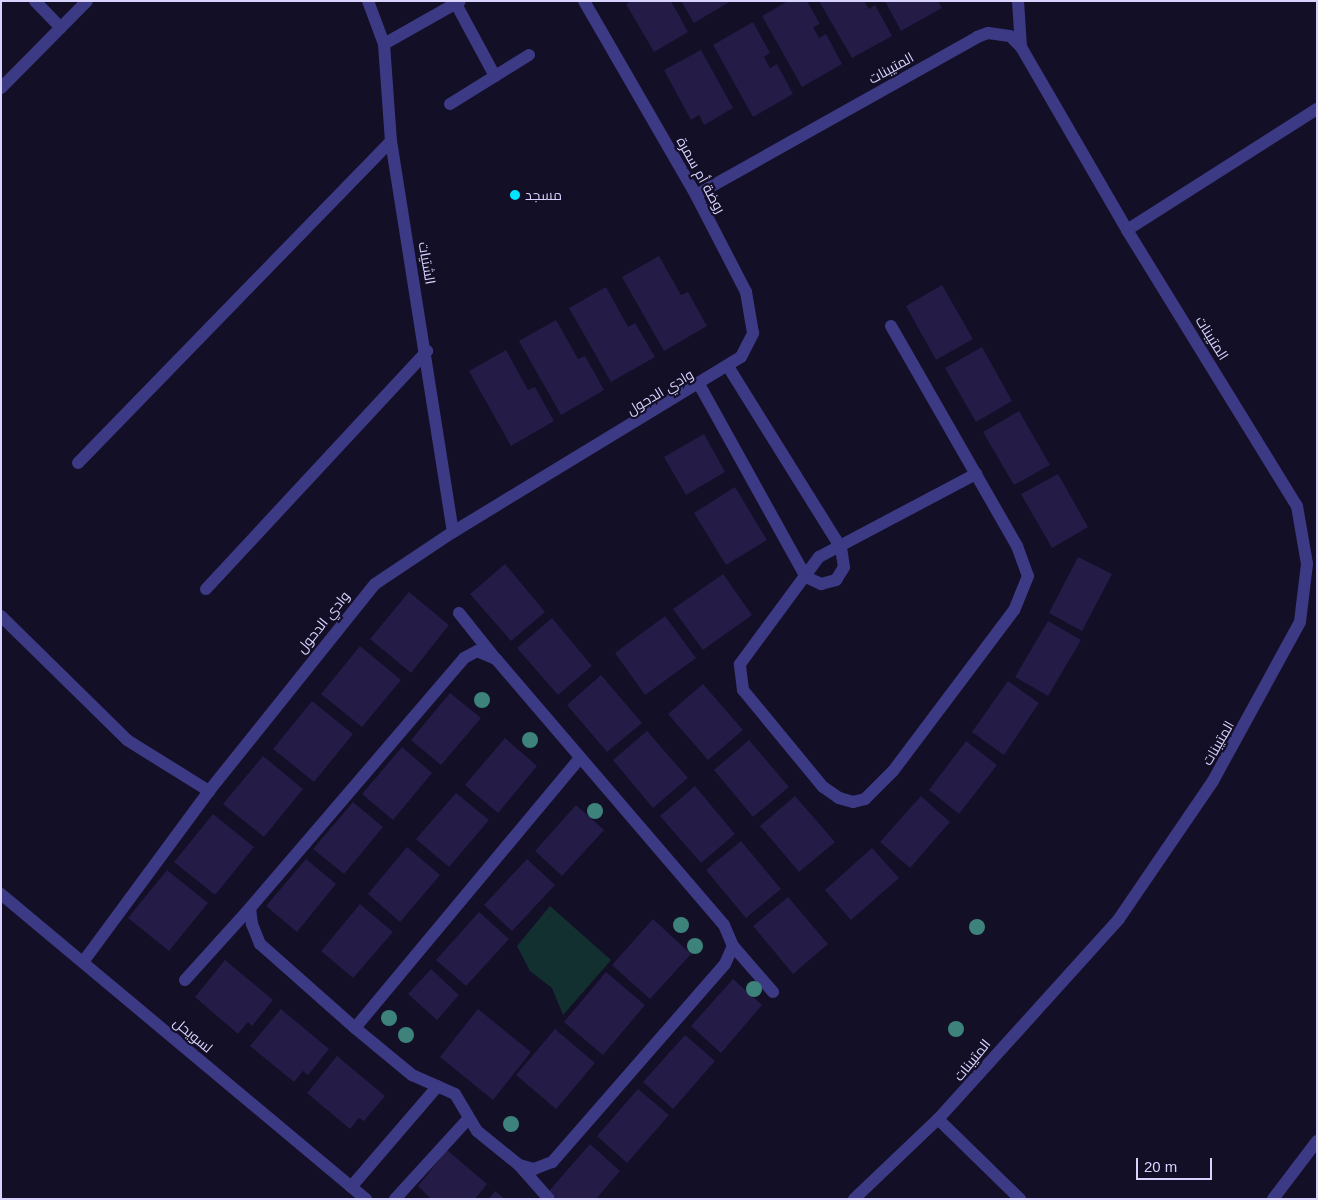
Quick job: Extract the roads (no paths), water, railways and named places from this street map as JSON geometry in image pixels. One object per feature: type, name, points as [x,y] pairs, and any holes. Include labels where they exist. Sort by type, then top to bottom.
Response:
[{"type":"street","points":[[35,1],[60,28]]},
{"type":"street","points":[[1,88],[87,1]]},
{"type":"street","name":"الشتيات","points":[[368,1],[384,44],[391,141],[427,350],[453,532]]},
{"type":"street","name":"روضة أم سمرة","points":[[584,1],[696,195],[746,292],[751,310],[749,347],[729,368]]},
{"type":"street","points":[[1018,1],[1021,47]]},
{"type":"street","points":[[384,44],[458,3],[495,76]]},
{"type":"street","name":"المتيبنات","points":[[696,195],[977,37],[998,33],[1021,47],[1127,230],[1297,506],[1307,564],[1300,622],[1214,781],[1155,872],[1080,965],[938,1119],[854,1199]]},
{"type":"street","points":[[450,104],[529,55]]},
{"type":"street","points":[[1127,230],[1317,109]]},
{"type":"street","points":[[78,463],[391,141]]},
{"type":"street","points":[[891,326],[976,474],[1026,563],[1025,590],[893,771],[865,799],[853,802],[824,787],[743,690],[739,675],[740,664],[819,557],[841,548],[976,474]]},
{"type":"street","points":[[206,589],[427,350]]},
{"type":"street","points":[[700,386],[806,577],[821,584],[836,580],[844,567],[841,548],[729,368]]},
{"type":"street","name":"وادي الدحول","points":[[83,962],[209,791],[360,599],[453,532],[729,368]]},
{"type":"street","points":[[459,613],[580,758],[724,925],[734,946],[773,992]]},
{"type":"street","points":[[1,616],[127,740],[209,791]]},
{"type":"street","points":[[185,980],[250,908],[464,658],[477,651],[496,659]]},
{"type":"street","points":[[355,1028],[580,758]]},
{"type":"street","name":"لسويحل","points":[[1,894],[366,1199]]},
{"type":"street","points":[[250,908],[260,944],[355,1028],[412,1075],[455,1094],[468,1119],[519,1165],[549,1199]]},
{"type":"street","points":[[519,1165],[534,1169],[552,1162],[726,964],[734,946]]},
{"type":"street","points":[[351,1187],[438,1086]]},
{"type":"street","points":[[395,1199],[468,1119]]},
{"type":"street","points":[[938,1119],[1020,1199]]},
{"type":"street","points":[[1273,1199],[1317,1141]]},
{"type":"place","name":"مسجد","points":[[515,195]]}]
